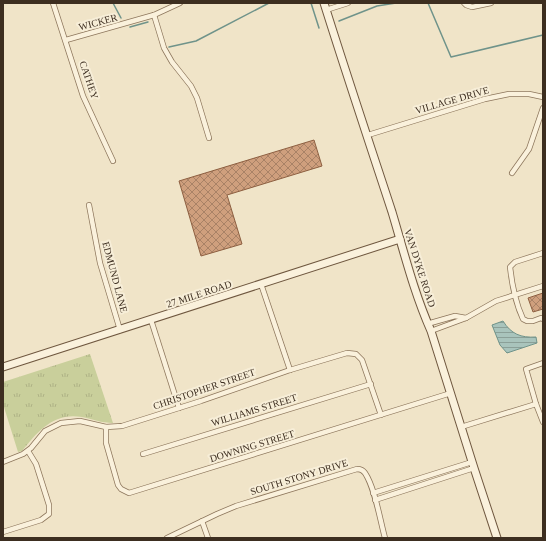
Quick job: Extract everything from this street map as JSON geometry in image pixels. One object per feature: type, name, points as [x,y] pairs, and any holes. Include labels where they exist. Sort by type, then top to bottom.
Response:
[{"type":"street","name":"CATHEY","points":[[53,3],[83,96],[113,161]]},
{"type":"street","name":"WICKER","points":[[66,40],[154,15],[172,5],[180,3]]},
{"type":"street","points":[[325,6],[348,3]]},
{"type":"street","points":[[464,3],[472,7],[491,3]]},
{"type":"street","name":"VAN DYKE ROAD","points":[[325,6],[368,135],[400,239],[497,538]]},
{"type":"street","points":[[154,15],[164,48],[172,62],[191,86],[197,98],[209,138]]},
{"type":"street","name":"VILLAGE DRIVE","points":[[368,135],[485,99],[509,94],[529,94],[543,98]]},
{"type":"street","points":[[512,173],[529,149],[543,108]]},
{"type":"street","name":"EDMUND LANE","points":[[90,205],[100,263],[120,330]]},
{"type":"street","name":"27 MILE ROAD","points":[[3,367],[400,239]]},
{"type":"street","points":[[542,319],[523,319],[519,311],[515,295],[510,267],[515,262],[543,253]]},
{"type":"street","points":[[262,284],[290,370]]},
{"type":"street","points":[[431,331],[466,318],[496,301],[543,286]]},
{"type":"street","points":[[428,324],[455,316],[466,318]]},
{"type":"street","points":[[151,320],[179,408]]},
{"type":"street","name":"CHRISTOPHER STREET","points":[[3,462],[18,457],[28,451],[45,432],[61,423],[80,421],[106,427],[122,426],[342,353],[352,353],[362,360],[371,384],[380,416]]},
{"type":"street","points":[[543,363],[526,368],[536,404],[543,422]]},
{"type":"street","name":"WILLIAMS STREET","points":[[143,454],[371,384]]},
{"type":"street","name":"DOWNING STREET","points":[[106,427],[106,443],[118,485],[121,489],[129,493],[450,393]]},
{"type":"street","points":[[461,427],[536,404]]},
{"type":"street","points":[[3,532],[41,520],[47,517],[50,512],[38,469],[28,451]]},
{"type":"street","points":[[373,493],[473,465]]},
{"type":"street","points":[[375,500],[473,465]]},
{"type":"street","name":"SOUTH STONY DRIVE","points":[[168,538],[236,506],[357,469],[365,472],[373,493],[385,538]]},
{"type":"street","points":[[202,521],[208,538]]},
{"type":"green space","points":[[90,354],[113,423],[101,422],[82,417],[63,417],[55,420],[41,430],[22,451],[18,452],[3,404],[3,382]]},
{"type":"water","points":[[503,321],[509,329],[521,336],[536,337],[537,343],[507,353],[500,345],[492,325]]},
{"type":"building","points":[[314,140],[322,166],[227,195],[242,244],[201,256],[179,181]]},
{"type":"building","points":[[543,293],[543,309],[533,312],[528,298]]},
{"type":"waterway","points":[[113,3],[121,18]]},
{"type":"waterway","points":[[169,47],[196,41],[269,3]]},
{"type":"waterway","points":[[311,3],[319,28]]},
{"type":"waterway","points":[[339,21],[377,6],[396,3]]},
{"type":"waterway","points":[[428,3],[451,57],[543,35]]},
{"type":"waterway","points":[[130,27],[148,22]]}]
